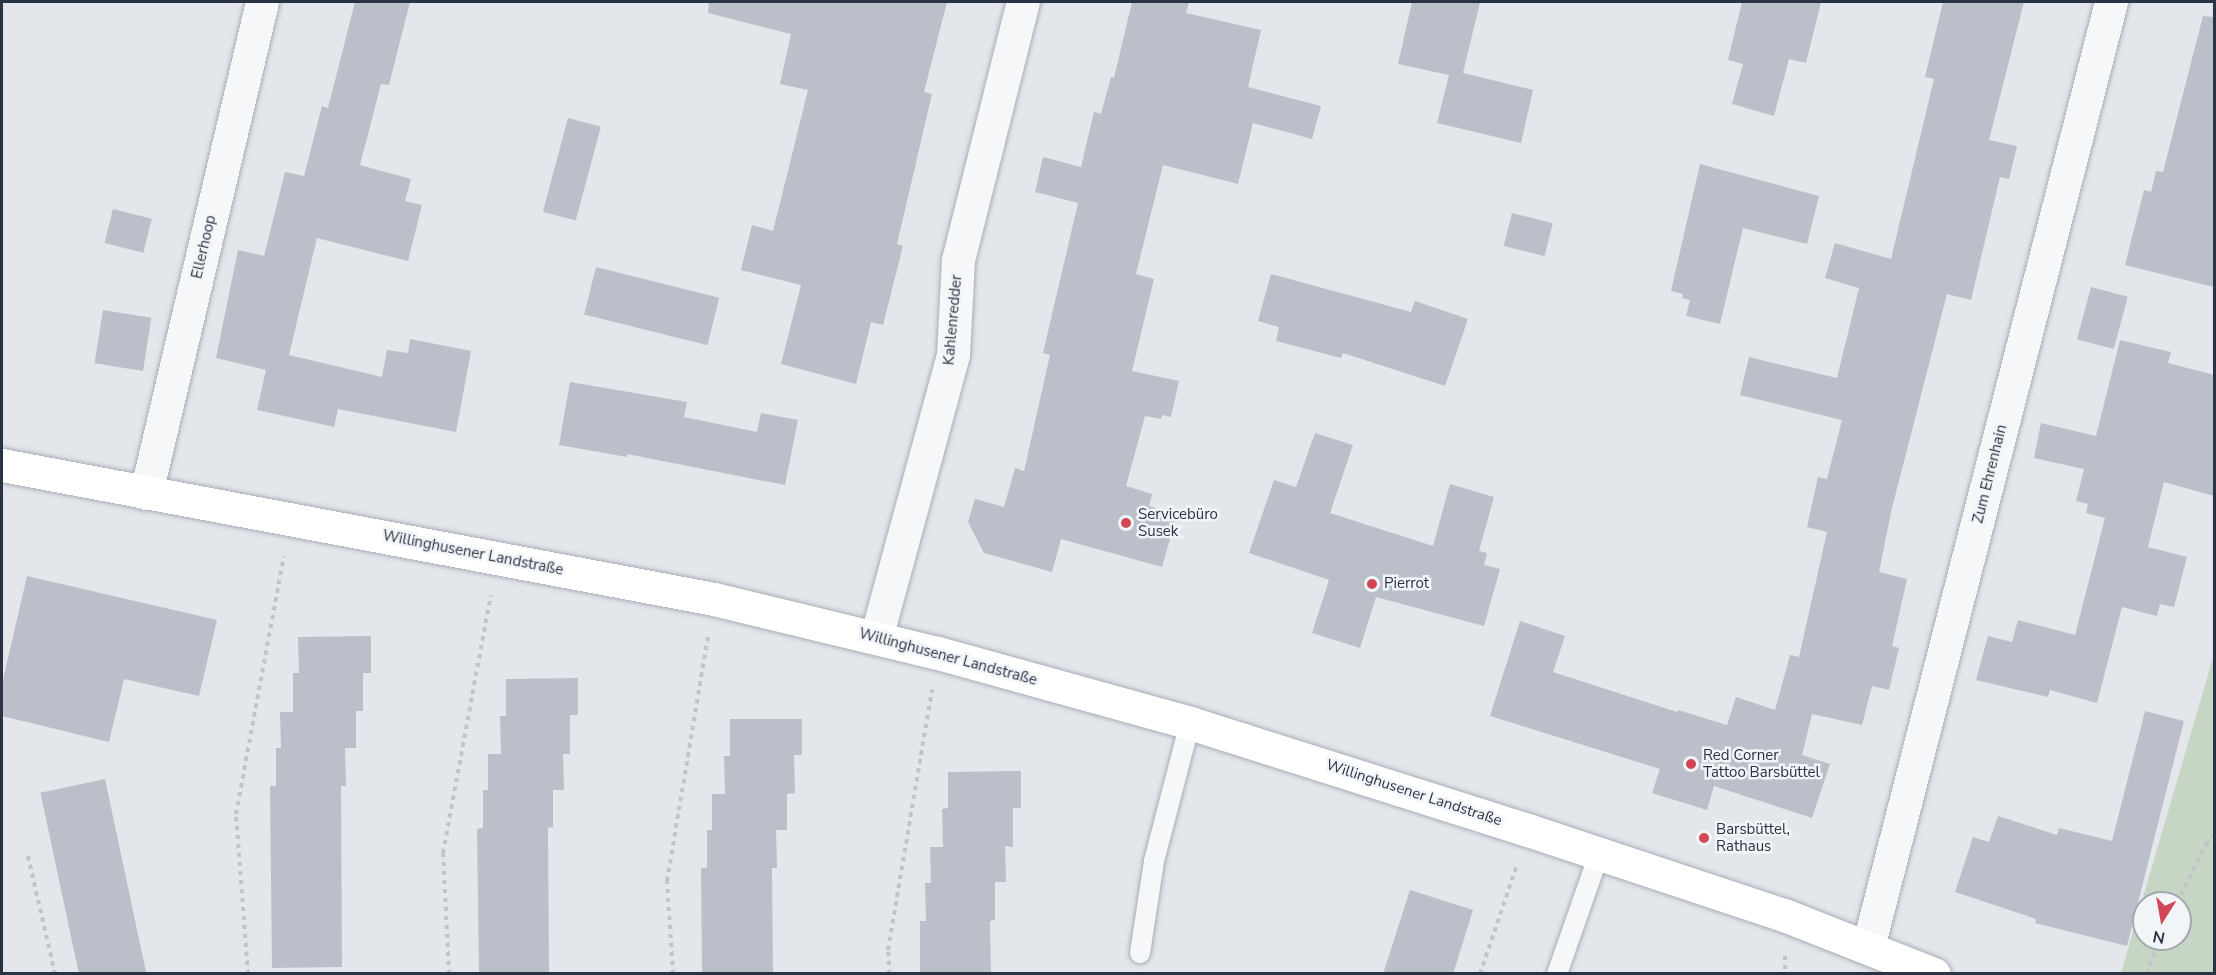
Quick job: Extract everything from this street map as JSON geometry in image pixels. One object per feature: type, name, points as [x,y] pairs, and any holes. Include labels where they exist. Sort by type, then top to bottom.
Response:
[{"type":"street","name":"Ellerhoop","points":[[146,493],[262,2]]},
{"type":"street","name":"Kahlenredder","points":[[876,638],[953,355],[958,260],[1023,2]]},
{"type":"street","name":"Zum Ehrenhain","points":[[1868,947],[2111,2]]},
{"type":"street","name":"Willinghusener Landstraße","points":[[2,465],[714,599],[938,652],[1190,723],[1599,854],[1763,908],[1934,974]]},
{"type":"lane","points":[[1140,953],[1154,861],[1190,723]]},
{"type":"lane","points":[[1557,974],[1599,854]]},
{"type":"path","points":[[248,974],[236,814],[291,519]]},
{"type":"path","points":[[449,974],[443,853],[498,557]]},
{"type":"path","points":[[673,974],[667,881],[714,599]]},
{"type":"path","points":[[890,974],[888,950],[938,652]]},
{"type":"path","points":[[2182,891],[2206,844],[2214,835]]},
{"type":"path","points":[[28,856],[55,974]]},
{"type":"path","points":[[1480,974],[1508,893]]},
{"type":"path","points":[[2147,974],[2155,951]]},
{"type":"green space","points":[[2214,654],[2214,973],[2121,973],[2132,935],[2132,951],[2192,951],[2192,891],[2145,891]]},
{"type":"building","points":[[355,2],[410,2],[389,85],[381,84],[360,165],[411,179],[405,201],[422,205],[408,261],[317,238],[289,355],[382,377],[387,350],[408,353],[410,339],[471,351],[456,432],[338,409],[334,427],[257,410],[266,370],[216,358],[238,250],[264,256],[285,172],[304,176],[322,106],[328,108]]},
{"type":"building","points":[[709,2],[947,2],[924,92],[932,94],[897,244],[903,246],[883,325],[871,322],[856,384],[781,364],[801,285],[741,270],[752,225],[773,231],[808,90],[780,84],[791,34],[708,13]]},
{"type":"building","points":[[1132,2],[1189,2],[1186,13],[1261,30],[1248,87],[1321,106],[1312,139],[1253,123],[1238,184],[1163,165],[1136,274],[1154,279],[1132,371],[1179,381],[1171,417],[1162,415],[1161,419],[1145,416],[1126,486],[1152,494],[1149,506],[1177,514],[1162,567],[1061,539],[1052,572],[984,553],[968,522],[975,499],[1004,507],[1015,468],[1024,471],[1050,355],[1043,353],[1078,203],[1035,192],[1043,157],[1081,167],[1094,112],[1101,114],[1111,77],[1114,78]]},
{"type":"building","points":[[1412,2],[1480,2],[1463,73],[1533,90],[1521,143],[1437,123],[1449,75],[1398,64]]},
{"type":"building","points":[[1742,2],[1821,2],[1806,63],[1789,59],[1774,116],[1732,104],[1743,64],[1728,60]]},
{"type":"building","points":[[1943,2],[2024,2],[1989,140],[2017,146],[2009,179],[2000,177],[1971,300],[1947,294],[1892,508],[1879,572],[1907,579],[1892,646],[1899,648],[1889,690],[1872,686],[1862,725],[1812,714],[1802,755],[1830,764],[1812,818],[1714,786],[1707,810],[1652,793],[1660,769],[1490,716],[1520,621],[1565,636],[1553,672],[1677,712],[1678,710],[1727,725],[1736,697],[1775,710],[1790,655],[1799,657],[1827,532],[1807,527],[1818,477],[1827,479],[1842,420],[1740,395],[1749,357],[1837,378],[1859,288],[1825,278],[1835,243],[1891,259],[1934,79],[1925,77]]},
{"type":"building","points":[[2203,16],[2214,17],[2214,287],[2125,265],[2144,190],[2151,192],[2156,171],[2163,172]]},
{"type":"building","points":[[568,118],[601,127],[576,220],[543,212]]},
{"type":"building","points":[[1700,164],[1819,196],[1807,244],[1743,228],[1720,324],[1686,316],[1690,300],[1682,298],[1683,294],[1671,291]]},
{"type":"building","points":[[113,209],[152,219],[143,253],[105,243]]},
{"type":"building","points":[[1512,213],[1553,223],[1545,256],[1504,246]]},
{"type":"building","points":[[596,267],[719,298],[707,345],[584,315]]},
{"type":"building","points":[[1271,274],[1411,312],[1415,301],[1468,319],[1445,386],[1343,353],[1341,358],[1276,341],[1279,327],[1258,321]]},
{"type":"building","points":[[2091,287],[2128,297],[2114,349],[2077,339]]},
{"type":"building","points":[[103,310],[151,318],[143,371],[95,363]]},
{"type":"building","points":[[2120,340],[2171,352],[2168,363],[2214,375],[2214,496],[2164,482],[2148,547],[2187,557],[2174,607],[2160,604],[2157,616],[2122,607],[2097,703],[2050,690],[2048,697],[1976,680],[1988,636],[2012,642],[2018,620],[2075,635],[2105,518],[2086,513],[2088,504],[2076,501],[2084,469],[2034,458],[2041,423],[2096,436]]},
{"type":"building","points":[[570,382],[687,402],[684,417],[757,432],[761,413],[798,420],[785,485],[627,454],[627,457],[559,445]]},
{"type":"building","points":[[1315,433],[1353,445],[1330,513],[1433,546],[1450,484],[1494,497],[1479,551],[1487,553],[1484,565],[1500,569],[1484,626],[1376,597],[1360,648],[1312,633],[1329,580],[1249,553],[1274,480],[1296,487]]},
{"type":"building","points":[[27,576],[217,620],[199,696],[124,679],[109,742],[2,716],[2,684]]},
{"type":"building","points":[[371,636],[371,673],[363,673],[363,711],[356,711],[356,748],[345,748],[346,786],[341,786],[342,967],[272,968],[270,786],[276,786],[276,748],[281,748],[280,712],[293,712],[293,673],[299,673],[298,637]]},
{"type":"building","points":[[578,678],[578,715],[570,715],[570,754],[563,754],[564,790],[553,790],[553,827],[548,828],[549,974],[479,974],[477,829],[483,828],[483,790],[488,790],[488,754],[501,754],[500,716],[506,716],[506,679]]},
{"type":"building","points":[[2145,711],[2184,721],[2141,891],[2132,891],[2132,926],[2127,946],[2035,923],[2036,919],[1955,892],[1973,837],[1989,842],[1998,816],[2057,835],[2059,828],[2112,841]]},
{"type":"building","points":[[730,719],[802,719],[802,755],[794,755],[795,793],[787,794],[787,830],[776,830],[777,868],[772,868],[773,974],[702,974],[701,868],[707,868],[707,830],[712,830],[712,794],[725,794],[724,756],[730,756]]},
{"type":"building","points":[[1021,771],[1021,808],[1013,808],[1013,847],[1005,846],[1006,882],[995,882],[995,920],[990,921],[991,974],[920,974],[920,921],[926,921],[925,883],[931,883],[930,847],[943,847],[942,809],[948,808],[948,772]]},
{"type":"building","points":[[105,779],[146,974],[79,974],[40,793]]},
{"type":"building","points":[[1410,890],[1473,910],[1453,974],[1383,974]]},
{"type":"place","name":"Servicebüro Susek","points":[[1126,523]]},
{"type":"place","name":"Pierrot","points":[[1372,584]]},
{"type":"place","name":"Red Corner Tattoo Barsbüttel","points":[[1691,764]]},
{"type":"place","name":"Barsbüttel, Rathaus","points":[[1704,838]]}]
